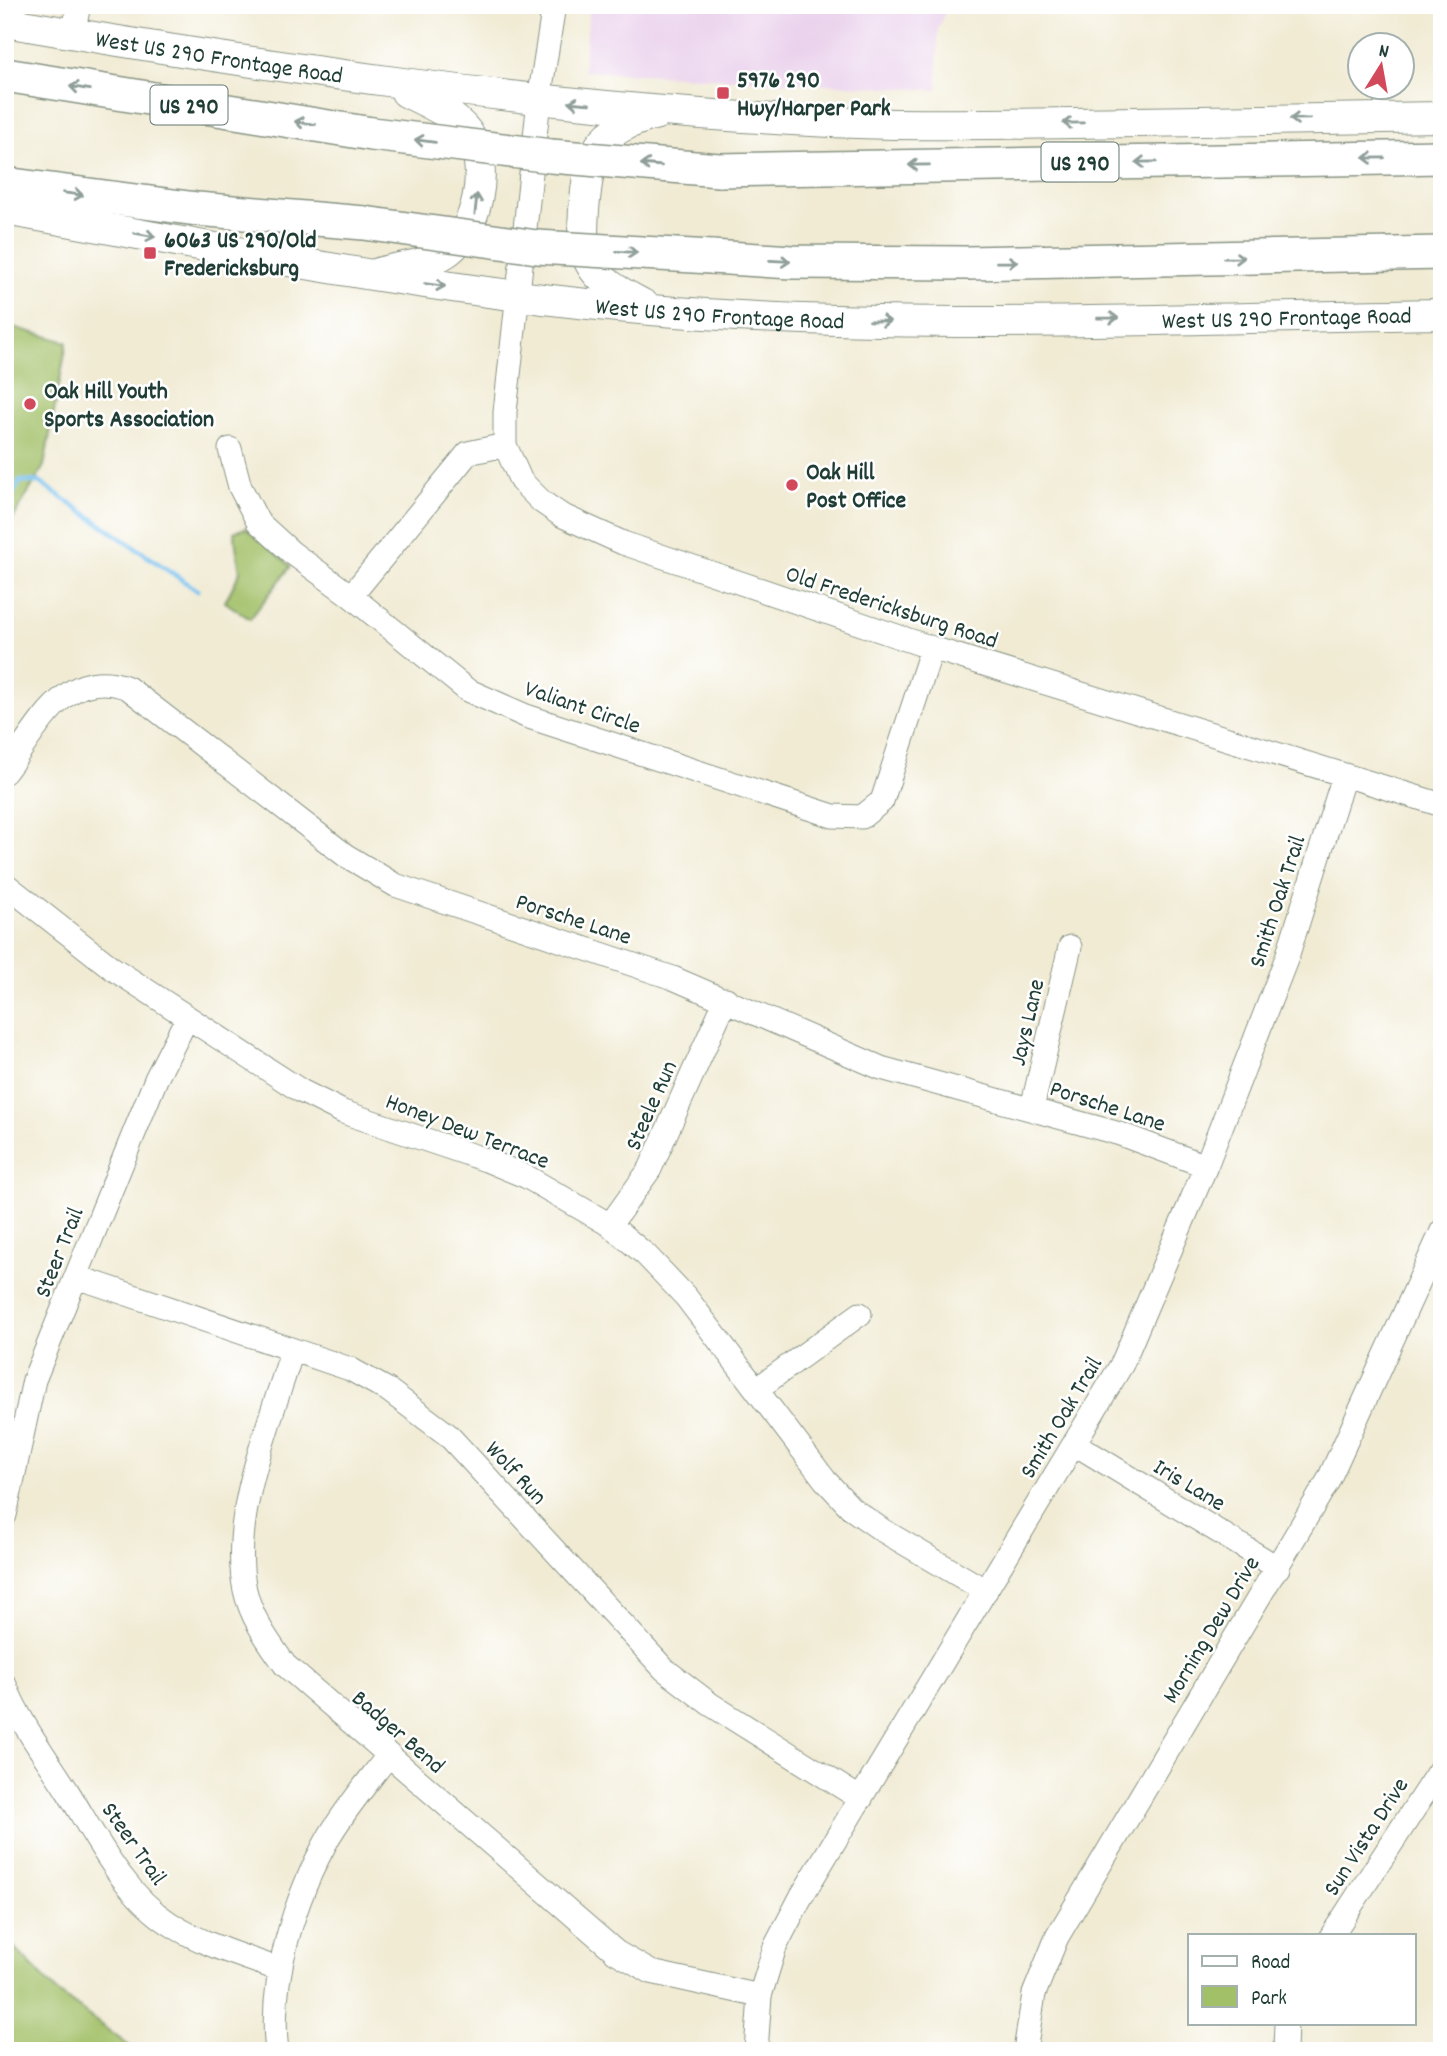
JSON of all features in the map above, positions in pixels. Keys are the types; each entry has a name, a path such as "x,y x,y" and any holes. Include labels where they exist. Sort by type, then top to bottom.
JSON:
{"highway":[{"name":"US 290","path":"5,75 372,134 551,156 719,170 1442,157"},
{"path":"5,184 197,209 364,223 537,247 792,262 967,263 1442,254"}],"main road":[{"name":"West US 290 Frontage Road","path":"5,22 210,58 539,100 667,112 914,124 1442,117"},
{"path":"367,276 442,255 460,241 474,217 480,162 469,134 441,109 382,81"},
{"path":"653,311 609,285 589,262 582,232 588,167 606,137 628,122 667,112"},
{"name":"West US 290 Frontage Road","path":"5,210 367,276 519,298 653,311 920,321 1442,314"}],"street":[{"path":"73,34 79,5"},
{"name":"Old Fredericksburg Road","path":"554,5 539,100 505,412 505,445 521,481 542,502 561,515 657,557 932,648 1442,805"},
{"path":"351,596 468,453 505,445"},
{"name":"Valiant Circle","path":"230,449 240,487 258,522 290,552 351,596 467,690 526,716 833,816 862,817 882,801 932,648"},
{"name":"Porsche Lane","path":"5,772 66,692 94,681 110,681 128,688 370,873 429,897 661,974 726,999 881,1068 1120,1134 1206,1166"},
{"name":"Smith Oak Trail","path":"755,2051 760,1996 775,1947 801,1897 1122,1364 1206,1166 1287,957 1344,776"},
{"name":"Honey Dew Terrace","path":"5,884 112,968 323,1102 496,1164 567,1198 610,1225 646,1255 686,1297 825,1480 852,1509 882,1530 986,1591"},
{"name":"Jays Lane","path":"1032,1108 1070,947"},
{"name":"Steele Run","path":"610,1225 650,1169 726,999"},
{"name":"Steer Trail","path":"5,1516 34,1380 156,1079 187,1018"},
{"name":"Morning Dew Drive","path":"1025,2051 1034,1994 1057,1937 1278,1568 1347,1444 1442,1231"},
{"name":"Wolf Run","path":"77,1277 351,1369 418,1410 448,1435 664,1669 710,1704 861,1799"},
{"path":"757,1389 860,1314"},
{"name":"Badger Bend","path":"292,1351 244,1515 241,1566 246,1593 260,1628 285,1665 387,1757 616,1952 636,1965 668,1976 760,1996"},
{"name":"Iris Lane","path":"1075,1444 1278,1568"},
{"name":"Steer Trail","path":"5,1685 29,1731 89,1825 130,1887 148,1906 169,1923 195,1937 278,1969"},
{"path":"277,2051 274,2004 278,1969 309,1883 330,1836 387,1757"},
{"name":"Sun Vista Drive","path":"1333,1934 1442,1766"},
{"path":"1285,2051 1286,2024"}],"shaded area":[{"path":"590,5 948,5 938,28 937,90 583,71"}],"green space":[{"name":"Oak Hill Youth Sports Association","path":"5,325 67,342 44,466 5,532"},
{"path":"246,528 291,566 250,619 225,602 240,572 234,532"},
{"path":"5,1938 57,1992 136,2051 5,2051"}],"waterway":[{"path":"5,507 20,481 39,482 197,590"}],"place":[{"name":"5976 290 Hwy/Harper Park","path":"723,93"},
{"name":"6063 US 290/Old Fredericksburg","path":"150,253"},
{"name":"Oak Hill Youth Sports Association","path":"30,404"},
{"name":"Oak Hill Post Office","path":"792,485"}]}
